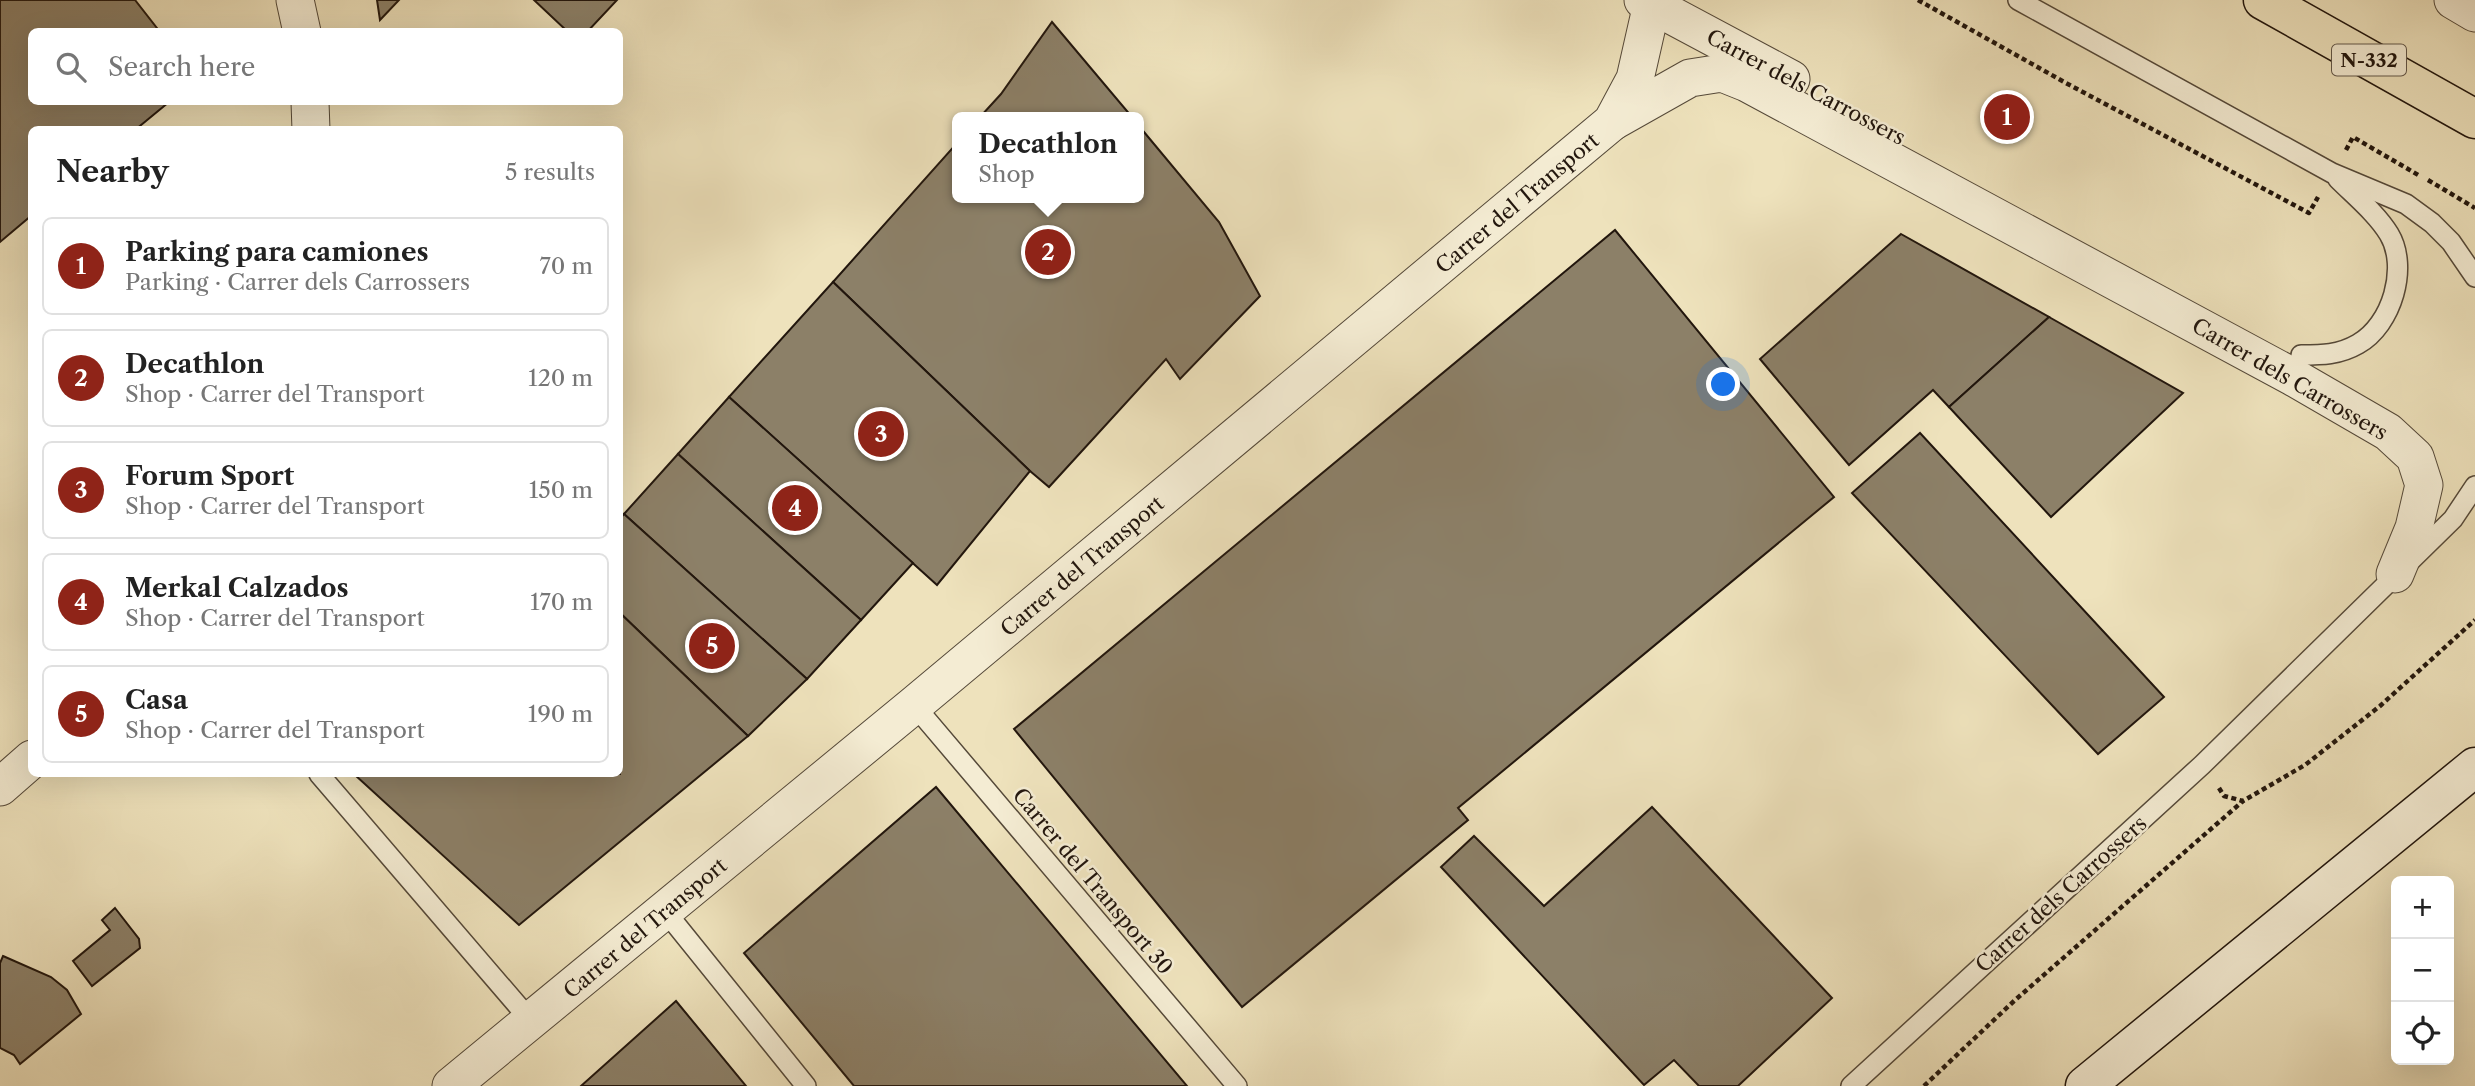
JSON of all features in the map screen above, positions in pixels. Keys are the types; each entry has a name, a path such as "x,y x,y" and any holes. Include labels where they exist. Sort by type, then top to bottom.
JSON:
{"highway":[{"name":"N-332","path":"2263,0 2475,119"}],"main road":[{"path":"2085,1086 2475,767"}],"street":[{"path":"295,0 301,28"},
{"path":"2453,0 2475,13"},
{"name":"Carrer del Transport","path":"451,1086 914,705 1612,122 1635,79 1648,2"},
{"name":"Carrer dels Carrossers","path":"1648,2 2141,268 2275,347 2301,355"},
{"name":"Carrer dels Carrossers","path":"1612,122 1690,78 1722,74 1735,78 2292,377 2388,432 2415,457 2424,485 2414,528 2395,574"},
{"path":"310,105 312,126"},
{"path":"0,787 28,762"}],"lane":[{"path":"2018,0 2332,173 2406,204 2432,223 2451,242 2475,277"},
{"path":"2301,355 2332,355 2360,343 2384,316 2398,273 2398,255 2389,234 2332,173"},
{"path":"2395,574 2453,519 2475,486"},
{"name":"Carrer dels Carrossers","path":"1851,1086 2202,765 2395,574"},
{"name":"Carrer del Transport 30","path":"914,705 1237,1086"},
{"path":"322,777 531,1021"},
{"path":"665,911 806,1086"}],"path":[{"path":"1918,0 2309,213"},
{"path":"2353,136 2475,208"},
{"path":"1924,1086 2014,1001 2243,802 2316,757 2380,706 2475,620"},
{"path":"2202,765 2224,796 2243,802"}],"building":[{"path":"0,0 135,0 157,28 28,28 28,105 165,105 140,126 28,126 28,218 0,242"},
{"path":"377,0 399,0 380,20"},
{"path":"534,0 617,0 591,28 564,28"},
{"path":"1052,22 1128,112 985,112 1001,94"},
{"path":"1144,132 1219,222 1260,296 1180,379 1166,359 1049,487 833,282 952,149 952,203 1144,203"},
{"path":"1615,230 1834,497 1458,808 1468,820 1242,1007 1014,729"},
{"path":"1901,234 2049,317 1949,407 1933,390 1849,465 1760,359"},
{"path":"833,282 1030,471 937,585 729,397"},
{"path":"2049,317 2183,393 2051,517 1949,407"},
{"path":"729,397 913,563 861,620 678,454"},
{"path":"1920,433 2164,697 2098,754 1852,493"},
{"path":"678,454 861,620 807,679 624,514"},
{"path":"623,515 807,679 748,736 623,616"},
{"path":"623,616 748,736 519,925 357,777 623,777"},
{"path":"936,787 1187,1086 854,1086 744,953"},
{"path":"1652,807 1832,998 1738,1086 1699,1086 1674,1060 1644,1085 1441,867 1474,836 1544,906"},
{"path":"115,908 139,939 140,948 92,986 73,961 110,930 102,920"},
{"path":"3,956 51,977 67,990 81,1014 20,1064 14,1055 0,1048 0,963"},
{"path":"676,1001 746,1086 581,1086"}],"place":[{"name":"Parking para camiones","path":"2007,117"},
{"name":"Decathlon","path":"1048,252"},
{"name":"Forum Sport","path":"881,434"},
{"name":"Merkal Calzados","path":"795,508"},
{"name":"Casa","path":"712,646"}]}
